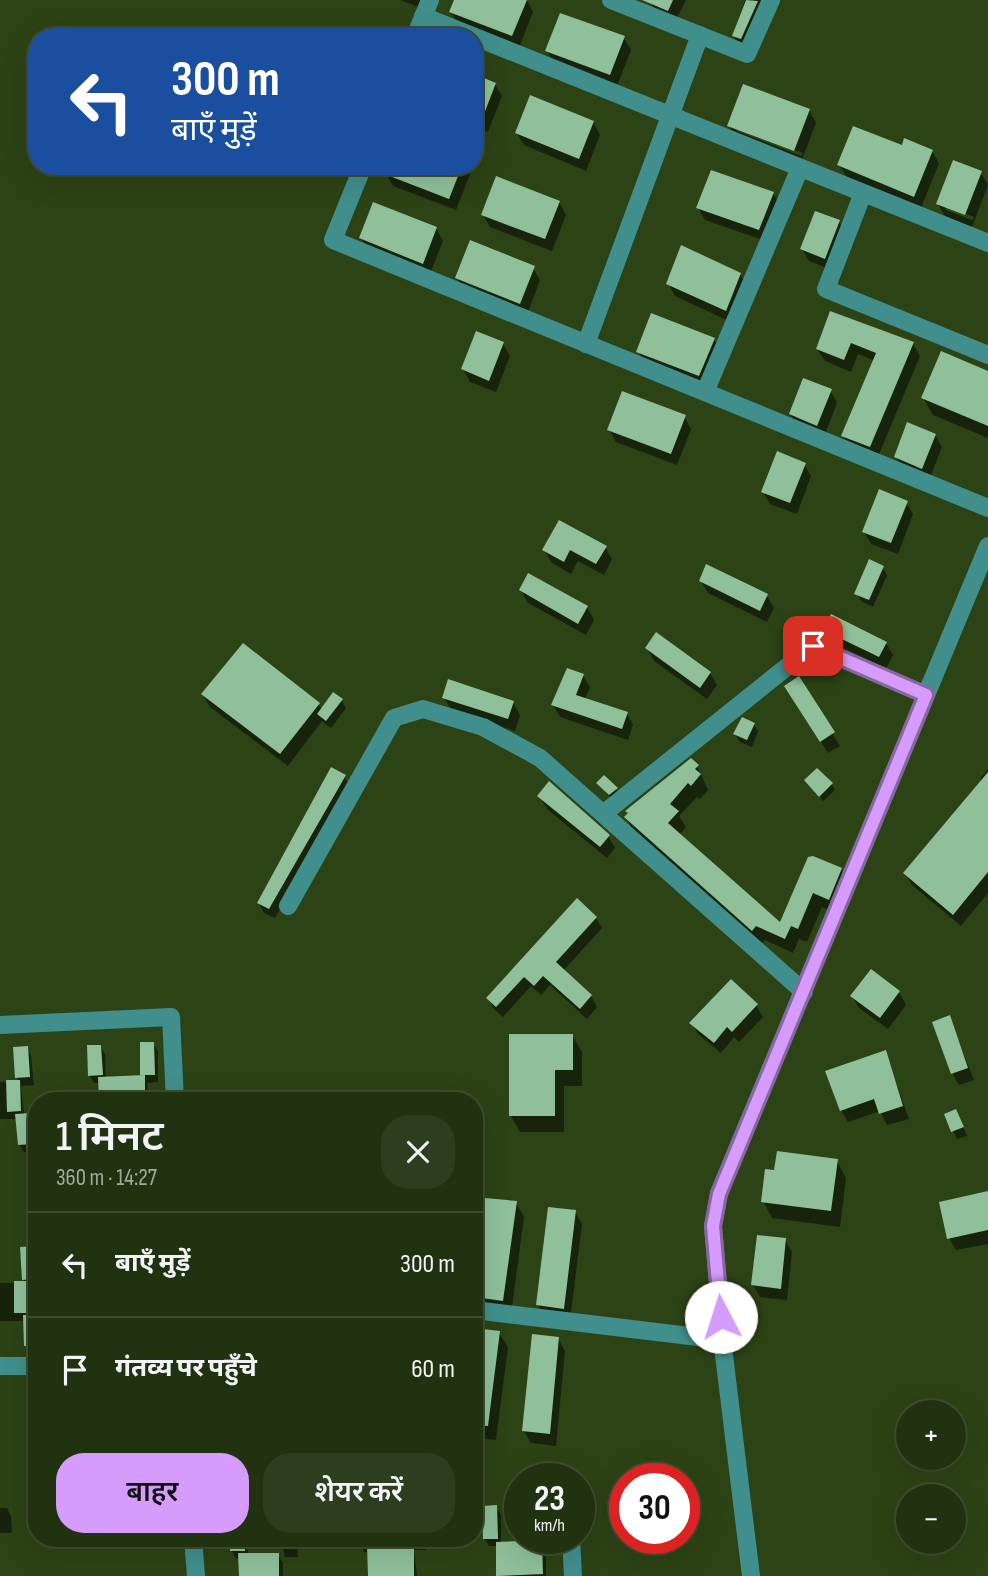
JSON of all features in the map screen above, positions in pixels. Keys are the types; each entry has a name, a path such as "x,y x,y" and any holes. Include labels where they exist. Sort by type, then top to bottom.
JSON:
{"street":[{"path":"611,0 747,54 771,0"},
{"path":"418,28 426,8 472,28"},
{"path":"483,33 670,115 988,243"},
{"path":"586,344 700,35"},
{"path":"705,393 800,167"},
{"path":"359,175 333,240 988,508"},
{"path":"863,193 826,289 988,355"},
{"path":"751,1576 723,1340 713,1226 719,1194 988,546"},
{"path":"603,814 813,646 926,695"},
{"path":"288,906 394,718 423,709 483,727 540,758 804,992"},
{"path":"0,1025 171,1017 175,1092"},
{"path":"483,1311 723,1340"},
{"path":"0,1366 28,1366"},
{"path":"194,1547 196,1576"},
{"path":"572,1554 573,1576"}],"building":[{"path":"454,0 527,0 512,36 449,12"},
{"path":"642,0 673,0 668,11"},
{"path":"746,0 758,1 741,39 732,36"},
{"path":"560,13 625,36 610,75 545,51"},
{"path":"483,78 496,83 483,116"},
{"path":"743,84 810,109 794,151 727,126"},
{"path":"530,95 594,121 579,159 515,133"},
{"path":"853,126 902,145 904,138 933,150 914,197 837,165"},
{"path":"953,160 982,171 965,215 936,204"},
{"path":"711,170 774,192 759,230 696,208"},
{"path":"387,175 458,175 449,199"},
{"path":"496,176 560,201 545,239 481,215"},
{"path":"373,202 437,227 423,264 359,238"},
{"path":"815,211 840,220 825,259 800,249"},
{"path":"470,240 535,266 520,304 455,278"},
{"path":"681,245 741,273 726,311 666,284"},
{"path":"830,311 914,342 870,447 841,436 876,353 851,343 844,360 816,349"},
{"path":"651,313 715,338 699,376 636,352"},
{"path":"476,331 504,342 489,381 461,369"},
{"path":"941,351 988,371 988,426 921,398"},
{"path":"803,378 832,389 817,426 789,414"},
{"path":"622,391 686,415 671,454 607,430"},
{"path":"907,422 936,434 922,469 894,457"},
{"path":"777,451 806,463 790,503 761,492"},
{"path":"879,489 908,501 891,543 862,532"},
{"path":"559,520 607,546 596,564 570,550 564,562 542,550"},
{"path":"869,559 884,566 869,600 854,594"},
{"path":"706,564 768,594 760,611 699,581"},
{"path":"528,573 588,606 578,624 519,590"},
{"path":"831,614 887,642 879,657 823,630"},
{"path":"656,632 711,672 700,688 645,648"},
{"path":"243,643 320,703 280,754 201,694"},
{"path":"567,668 584,674 576,695 628,712 622,729 551,705"},
{"path":"799,676 835,732 820,742 784,686"},
{"path":"448,679 514,701 508,719 442,698"},
{"path":"333,692 343,699 326,721 317,714"},
{"path":"742,717 755,723 747,740 733,734"},
{"path":"691,758 699,765 695,769 701,774 691,786 688,783 670,804 679,811 668,823 780,922 808,857 813,856 842,868 829,900 813,893 798,929 791,926 785,939 756,926 752,931 624,817 628,813 625,811"},
{"path":"331,767 346,775 269,909 257,903"},
{"path":"817,768 833,783 819,797 804,780"},
{"path":"988,772 988,872 953,915 903,873"},
{"path":"604,775 618,788 609,795 596,783"},
{"path":"549,781 610,835 600,847 537,796"},
{"path":"577,898 597,917 556,962 592,995 580,1009 543,976 534,986 524,977 496,1007 486,998"},
{"path":"871,969 900,991 880,1018 850,996"},
{"path":"731,979 758,1004 732,1032 727,1027 714,1043 689,1023"},
{"path":"950,1015 968,1068 951,1074 932,1022"},
{"path":"509,1034 573,1034 573,1070 555,1070 555,1116 509,1116"},
{"path":"140,1042 154,1042 155,1075 140,1075"},
{"path":"87,1045 101,1045 103,1075 88,1076"},
{"path":"28,1046 30,1077 15,1078 13,1047"},
{"path":"886,1050 903,1106 879,1114 874,1099 840,1111 825,1071"},
{"path":"145,1075 145,1092 99,1092 98,1077"},
{"path":"6,1080 20,1080 21,1111 7,1112"},
{"path":"956,1109 964,1127 951,1132 944,1114"},
{"path":"28,1113 28,1144 18,1145 15,1114"},
{"path":"777,1151 838,1159 831,1211 761,1202 765,1169 774,1170"},
{"path":"988,1191 988,1230 947,1239 939,1202"},
{"path":"483,1198 517,1201 503,1301 483,1298"},
{"path":"548,1207 576,1210 564,1309 536,1305"},
{"path":"757,1235 786,1238 781,1289 751,1285"},
{"path":"28,1246 28,1280 22,1280 20,1247"},
{"path":"14,1281 28,1281 27,1313 14,1313"},
{"path":"23,1315 28,1315 28,1346 24,1346"},
{"path":"483,1329 500,1331 488,1426 483,1426"},
{"path":"532,1334 559,1337 550,1434 522,1431"},
{"path":"497,1505 498,1539 483,1539 483,1506"},
{"path":"496,1542 504,1542 504,1554 542,1554 543,1574 496,1576"},
{"path":"230,1547 245,1547 245,1551 230,1551"},
{"path":"367,1547 414,1547 414,1576 368,1576"},
{"path":"238,1553 279,1553 279,1576 239,1576"}],"route":[{"path":"721,1317 713,1226 719,1194 926,695 813,646"}]}
